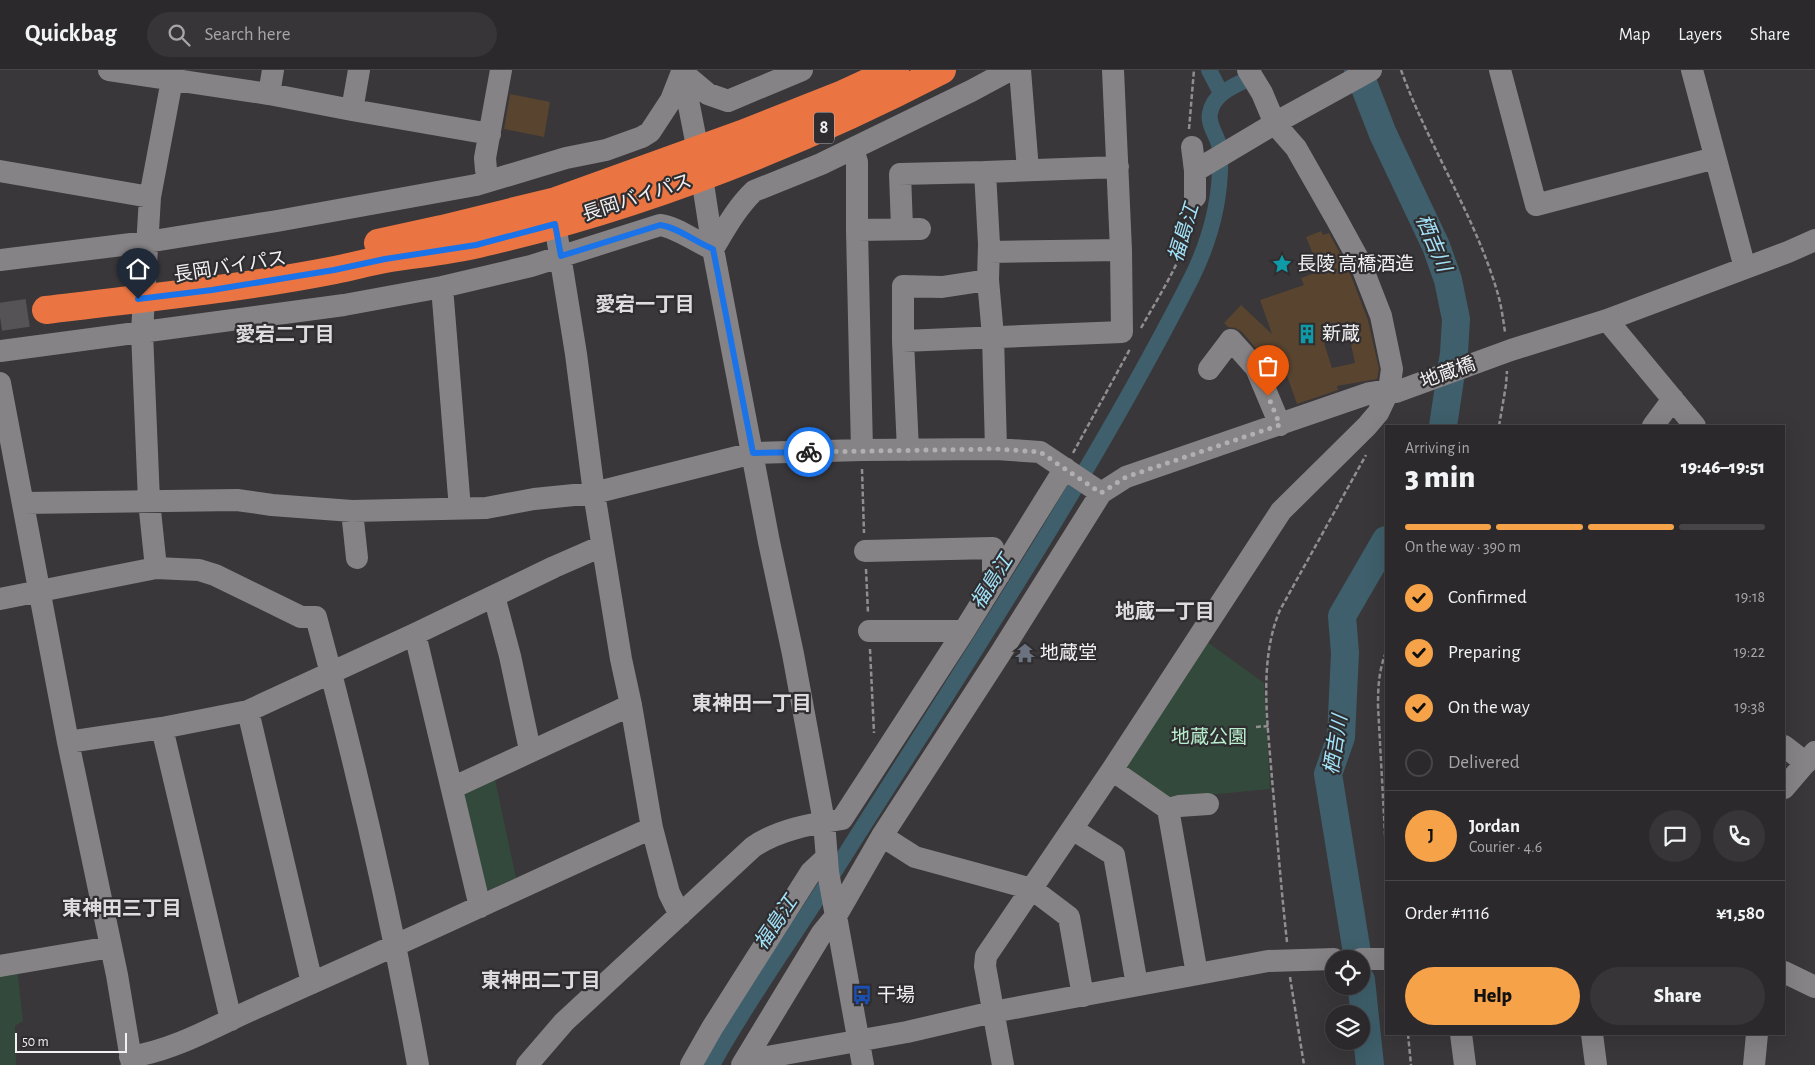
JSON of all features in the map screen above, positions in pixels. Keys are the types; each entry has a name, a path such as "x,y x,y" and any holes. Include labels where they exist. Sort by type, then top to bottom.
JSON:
{"highway":[{"name":"長岡バイパス","path":"894,70 793,114 698,151 556,201 484,219 336,251 46,302 212,290 476,245 635,200 701,177 808,135 879,103 942,70"}],"street":[{"path":"109,70 181,77 490,134"},
{"path":"270,94 273,70"},
{"path":"352,110 359,70"},
{"path":"484,219 483,183 486,170 485,158 501,70"},
{"path":"682,71 708,94 728,101 802,70"},
{"path":"713,249 747,197 754,191 822,164 1010,70"},
{"path":"1020,70 1028,170"},
{"path":"903,341 1122,332 1121,250 1114,70"},
{"path":"1003,1065 985,966 986,956 1112,770 1281,512 1367,426 1393,391 1392,369 1381,316 1360,262 1296,148 1248,70"},
{"path":"1198,170 1371,70"},
{"path":"1500,70 1536,205 1715,158"},
{"path":"1692,70 1745,268"},
{"path":"682,71 698,151 713,249 769,542 793,654 824,822 827,865 862,1065"},
{"path":"0,260 146,249 277,221 483,183 566,158 606,150 642,137 650,132 677,88 682,71"},
{"path":"156,568 149,501 143,324 146,249 150,197 181,77"},
{"path":"1192,147 1198,170 1195,197"},
{"path":"853,149 857,162 862,450"},
{"path":"857,230 911,229 900,174 1118,167"},
{"path":"0,171 150,197"},
{"path":"984,172 990,252 988,280 993,336 996,449"},
{"path":"555,224 576,354 602,546 621,659 631,705 652,828 669,893 680,916"},
{"path":"0,351 143,324 344,304 442,287 531,266 660,225 676,230 699,244 713,249"},
{"name":"地蔵橋","path":"1096,489 1370,393 1393,391 1607,320 1815,240"},
{"path":"990,252 1121,250"},
{"path":"908,450 903,341 903,286 942,288 988,280"},
{"path":"442,287 460,509"},
{"path":"1607,320 1694,425"},
{"path":"1209,369 1231,340 1256,368 1280,425"},
{"path":"0,383 68,742 117,975 131,1061 176,1045 652,828"},
{"path":"1654,425 1673,399"},
{"path":"23,503 237,500 272,505 352,511 486,508 534,499 594,493 753,453 862,450 996,449 1040,452 1096,489 1000,654 882,836 743,1063"},
{"path":"528,1065 564,1022 753,847 762,840 785,832 842,819 1068,470"},
{"path":"352,511 357,558"},
{"path":"68,742 162,728 248,711 415,634 554,566 602,546"},
{"path":"865,552 993,548 993,569 999,575"},
{"path":"0,599 156,568 198,570 216,575 301,617 316,617 386,903 418,1065"},
{"path":"494,596 510,656 530,750"},
{"path":"869,631 964,631"},
{"path":"415,634 480,907"},
{"path":"452,788 530,750 631,705"},
{"path":"248,711 312,983"},
{"path":"162,728 231,1020"},
{"path":"1785,746 1811,757 1785,787"},
{"path":"1112,770 1168,809 1197,974"},
{"path":"1168,809 1208,804"},
{"path":"1072,829 1114,855 1137,986"},
{"path":"882,836 915,857 1032,889 1069,917 1083,996"},
{"path":"691,1065 712,1028 811,872 827,865"},
{"path":"0,966 111,947"},
{"path":"743,1063 858,1039 907,1032 993,1012 1268,961 1325,959"},
{"path":"1370,959 1385,959"},
{"path":"1785,972 1815,987"},
{"path":"1461,1035 1465,1065"},
{"path":"1592,1035 1596,1065"},
{"path":"1754,1065 1757,1035"}],"path":[{"path":"1192,147 1189,129 1194,70"},
{"path":"1401,70 1441,163 1482,248 1497,291 1506,352 1499,425"},
{"path":"862,450 876,768"},
{"path":"1304,1065 1289,959 1278,858 1267,684 1272,627 1366,454"},
{"path":"1385,655 1378,682 1378,706 1385,834"},
{"path":"1256,727 1269,726"},
{"path":"1408,1035 1411,1065"}],"green space":[{"name":"地蔵公園","path":"1206,641 1264,683 1270,789 1166,799 1125,773 1124,763"},
{"path":"495,779 516,878 486,891 462,794"},
{"path":"17,967 23,1021 15,1026 16,1065 0,1065 0,970"}],"building":[{"path":"510,94 550,102 544,137 504,129"},
{"path":"1321,231 1323,235 1329,233 1348,268 1368,320 1379,369 1377,379 1337,386 1338,390 1297,404 1276,345 1263,356 1241,331 1228,327 1224,323 1241,305 1272,334 1260,300 1304,285 1301,278 1320,271 1306,237","holes":["1349,335 1355,363 1332,368 1324,343"]},
{"name":"地蔵堂","path":"1024,644 1034,651 1027,661 1017,654"}],"waterway":[{"name":"福島江","path":"1209,70 1221,93"},
{"name":"栖吉川","path":"1358,70 1383,134 1436,246 1448,280 1456,319 1454,353 1443,425"},
{"name":"福島江","path":"712,1065 753,997 1015,586 1061,511 1150,357 1198,264 1214,217 1219,184 1220,151 1210,123 1212,107 1224,92 1246,80"},
{"name":"栖吉川","path":"1357,950 1328,774 1341,737 1345,653 1342,616 1385,542"},
{"name":"栖吉川","path":"1363,995 1370,1065"}],"tunnel":[{"path":"0,317 46,310"}],"way so far":[{"path":"809,452 996,449 1040,452 1101,493 1126,477 1280,425 1268,396"}],"place":[{"name":"長陵 高橋酒造","path":"1282,264"},
{"name":"新蔵","path":"1307,334"},
{"name":"地蔵堂","path":"1025,653"},
{"name":"干場","path":"862,995"}],"district":[{"name":"愛宕一丁目","path":"645,305"},
{"name":"愛宕二丁目","path":"285,335"},
{"name":"地蔵一丁目","path":"1165,612"},
{"name":"東神田一丁目","path":"752,704"},
{"name":"東神田三丁目","path":"122,909"},
{"name":"東神田二丁目","path":"541,981"}],"route":[{"path":"138,299 212,290 476,245 555,224 561,256 660,225 668,226 699,244 713,249 753,453 809,452"}]}
